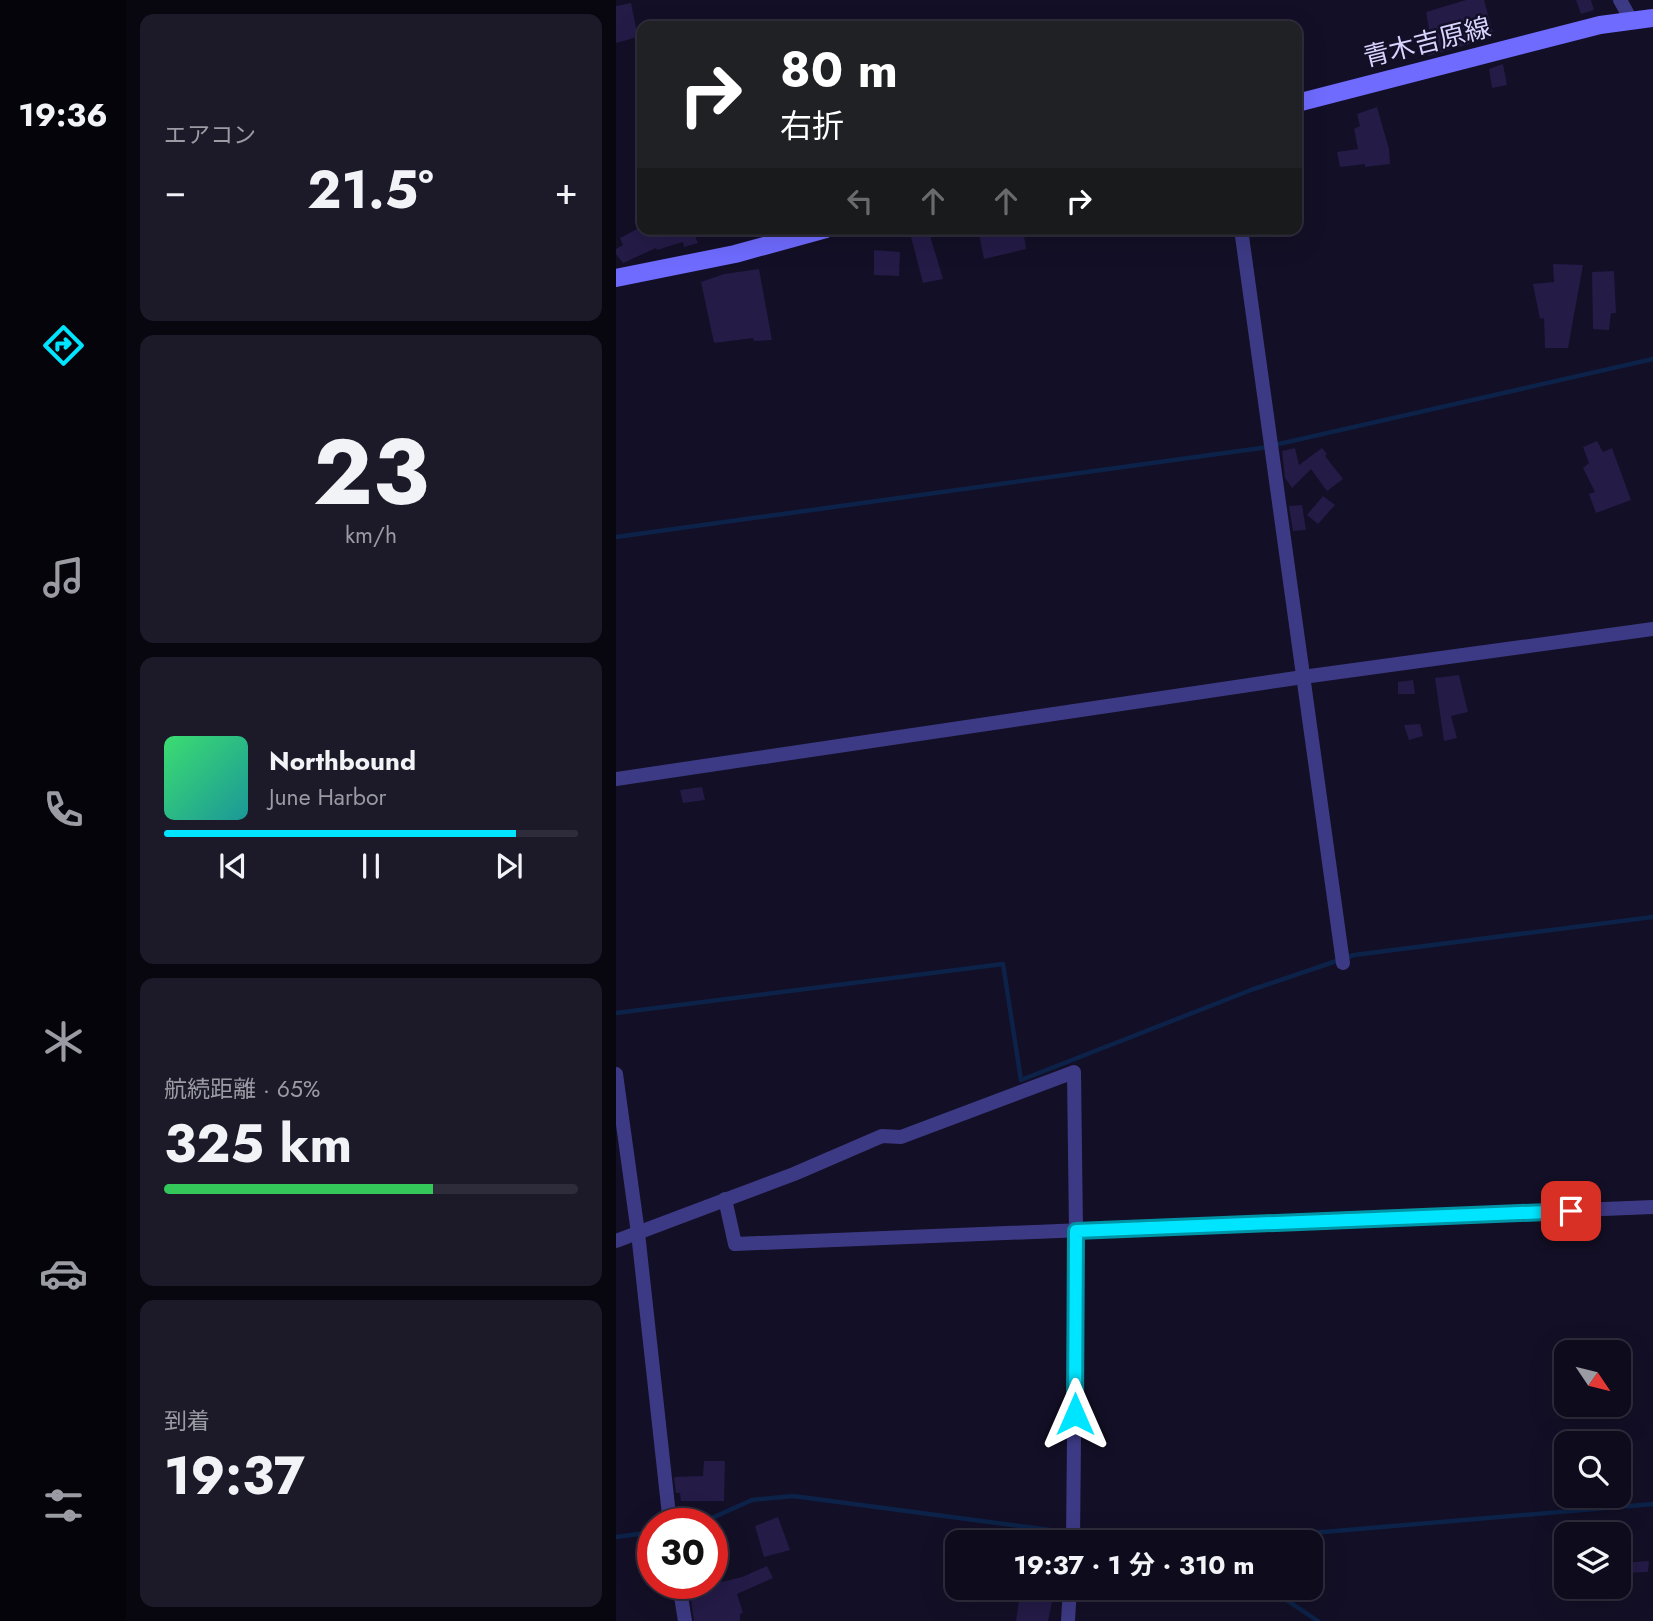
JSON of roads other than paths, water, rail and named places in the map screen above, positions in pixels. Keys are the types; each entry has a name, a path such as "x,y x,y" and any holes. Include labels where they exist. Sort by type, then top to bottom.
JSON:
{"main road":[{"name":"青木吉原線","path":"1302,102 1600,25 1653,18"},
{"path":"616,278 735,254 803,235"}],"street":[{"path":"1620,0 1631,20"},
{"path":"1242,235 1343,963"},
{"path":"616,779 1303,677 1653,629"},
{"path":"616,1241 794,1174 882,1136 901,1137 1074,1072 1076,1231 1073,1530"},
{"path":"616,1074 638,1233 668,1508"},
{"path":"725,1199 735,1244 1653,1207"},
{"path":"681,1599 685,1621"},
{"path":"1068,1621 1069,1600"}],"waterway":[{"path":"616,537 1261,448 1653,359"},
{"path":"616,1013 1003,964 1021,1080 1251,990 1354,955 1653,917"},
{"path":"728,1511 752,1500 793,1496 1050,1530"},
{"path":"1323,1532 1653,1504"},
{"path":"616,1537 637,1534"},
{"path":"1286,1600 1318,1621"}]}
